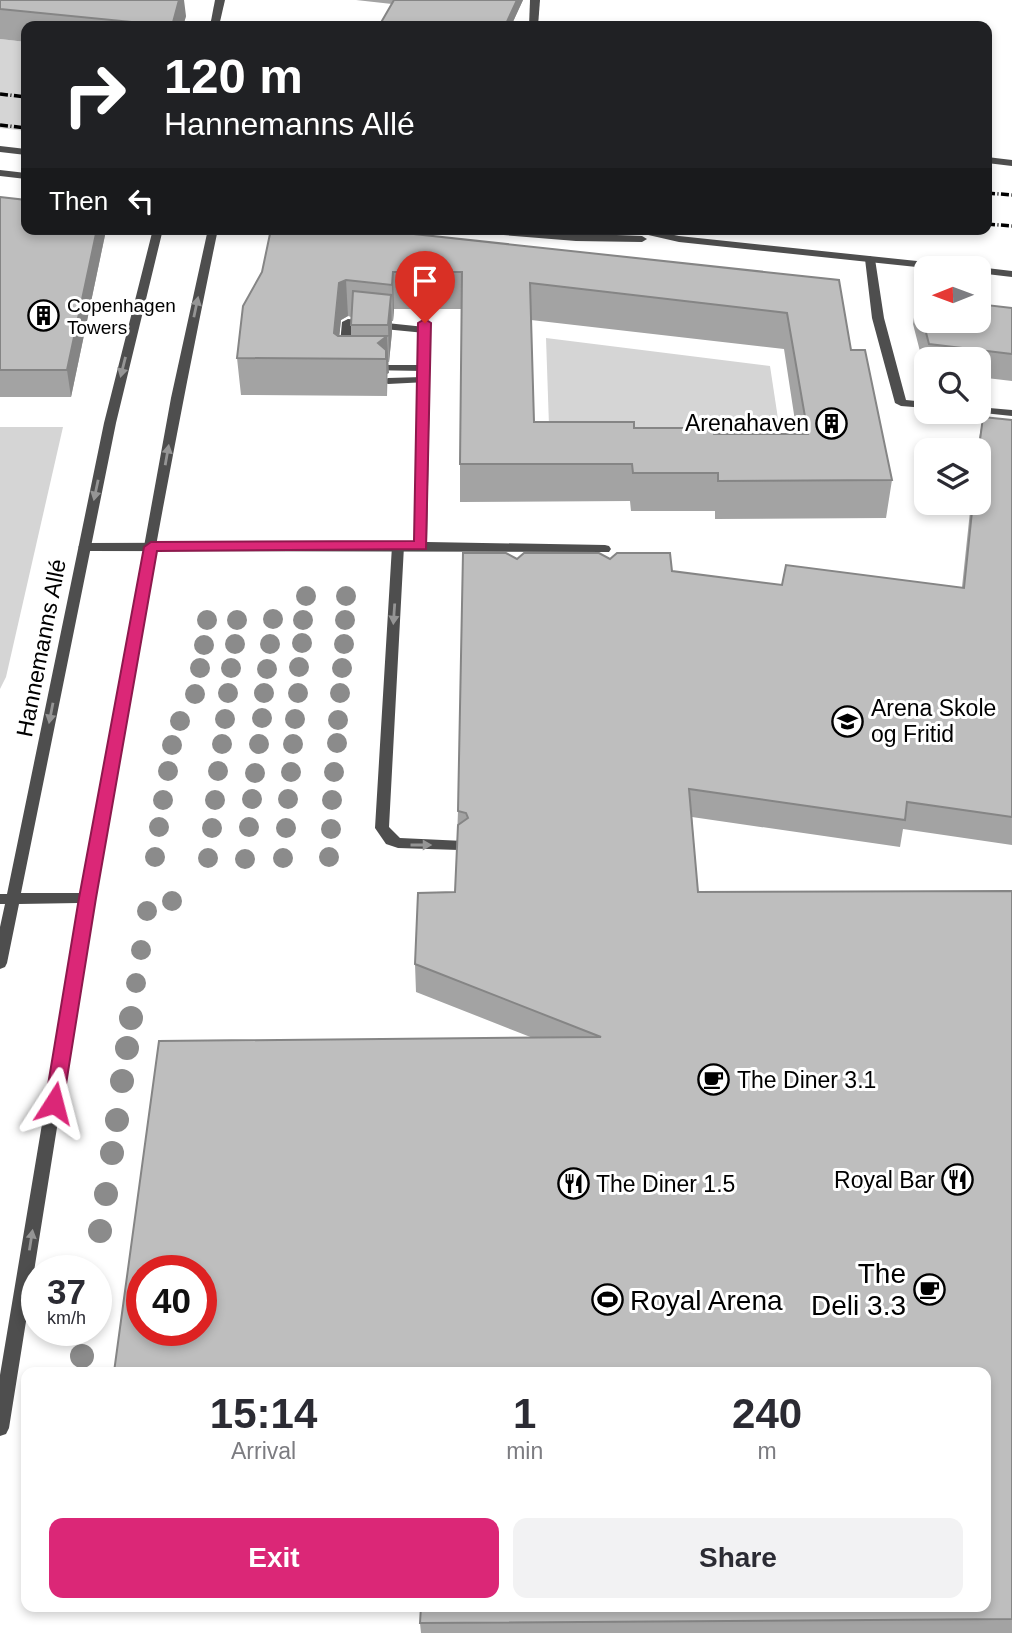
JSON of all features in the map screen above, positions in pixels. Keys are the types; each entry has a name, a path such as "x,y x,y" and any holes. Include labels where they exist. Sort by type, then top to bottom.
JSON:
{"street":[{"path":"215,21 220,0"},
{"path":"534,21 535,0"},
{"path":"0,149 21,151"},
{"path":"992,161 1012,163"},
{"path":"0,173 21,175"},
{"name":"Hannemanns Allé","path":"0,962 6,899 110,423 157,235"},
{"path":"0,1429 88,898 177,398 212,235"},
{"path":"539,235 678,239"},
{"path":"658,235 914,264"},
{"path":"870,259 878,318 901,403 914,404"},
{"path":"991,272 1012,274"},
{"path":"344,368 348,322 425,326 421,546"},
{"path":"357,368 423,374"},
{"path":"388,381 423,374"},
{"path":"991,411 1012,413"},
{"path":"398,546 381,813 386,835 398,844 459,845"},
{"name":"Hannemanns Allé","path":"84,547 421,546 605,554"},
{"path":"6,899 88,898"}],"shaded area":[{"path":"0,39 21,41 21,130 0,128"},
{"path":"546,338 770,366 785,465 550,455"},
{"path":"0,427 63,427 6,677 0,689"}],"building":[{"path":"0,0 179,0 173,21 121,21 0,9"},
{"path":"394,0 517,0 507,21 382,21"},
{"name":"Copenhagen Towers","path":"0,197 21,199 21,235 96,235 67,370 0,370"},
{"path":"270,235 423,235 839,280 851,350 865,350 892,480 718,481 718,473 633,473 632,464 460,464 462,272 393,272 392,285 346,280 339,283 334,333 338,336 387,336 378,343 386,350 386,359 237,358 243,306 262,272","holes":["530,283 787,313 808,434 714,434 713,428 634,428 634,422 534,422"]},
{"path":"353,291 391,295 388,325 351,325"},
{"path":"991,306 1012,308 1012,354 991,351 991,347 929,344 926,333 991,333"},
{"name":"Royal Arena","path":"991,418 1012,420 1012,817 907,802 905,820 689,789 698,892 1012,891 1012,1619 420,1623 421,1612 991,1612 991,1367 115,1367 126,1284 126,1346 217,1346 217,1255 130,1255 159,1041 601,1037 415,964 418,893 455,892 458,825 468,818 466,813 458,811 463,553 506,553 517,559 524,553 599,553 610,559 617,553 670,553 672,571 782,585 786,565 964,588 972,515 991,515 991,438 980,438 982,424 991,424"}],"railway":[{"path":"0,94 21,96"},
{"path":"0,125 21,127"},
{"path":"992,193 1012,195"},
{"path":"992,224 1012,226"}],"place":[{"name":"Copenhagen Towers","path":"44,316"},
{"name":"Arenahaven","path":"832,423"},
{"name":"Arena Skole og Fritid","path":"848,721"},
{"name":"The Diner 3.1","path":"714,1080"},
{"name":"Royal Bar","path":"958,1180"},
{"name":"The Diner 1.5","path":"573,1184"},
{"name":"The Deli 3.3","path":"929,1289"},
{"name":"Royal Arena","path":"607,1300"}],"route":[{"path":"54,1103 151,547 421,546 425,323"}]}
